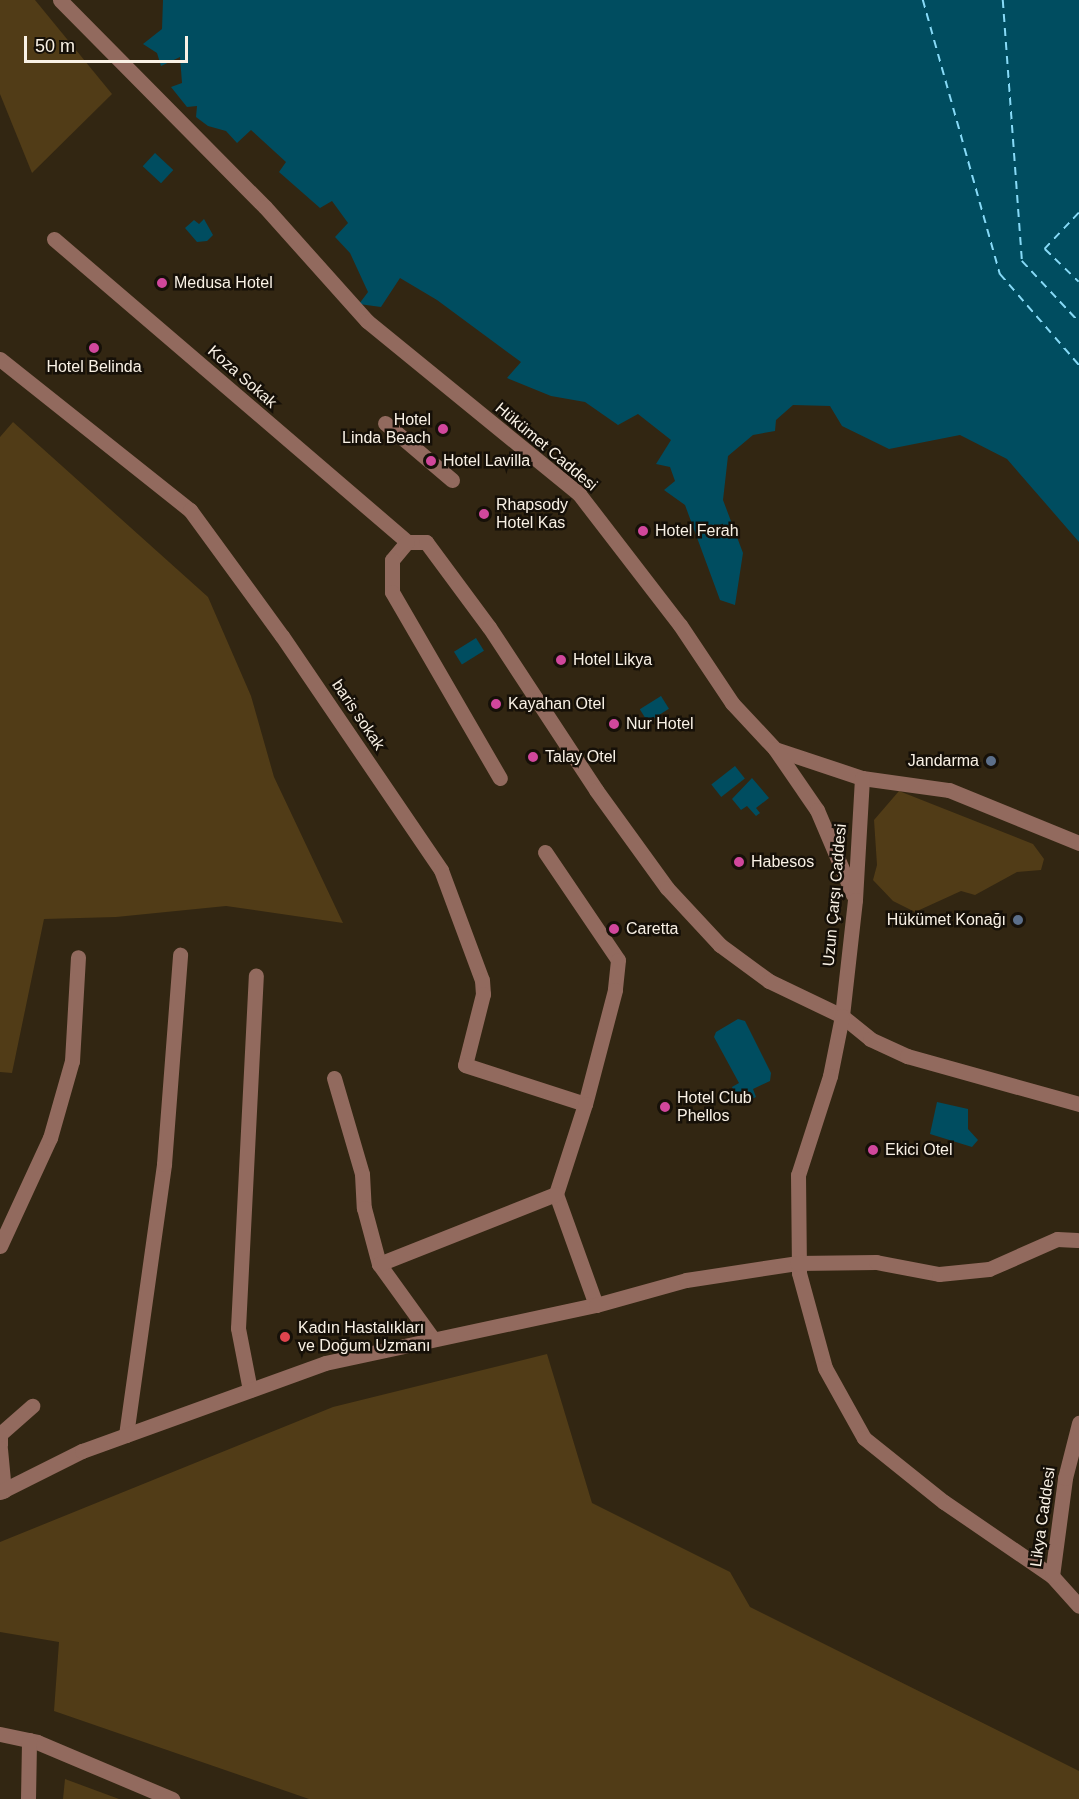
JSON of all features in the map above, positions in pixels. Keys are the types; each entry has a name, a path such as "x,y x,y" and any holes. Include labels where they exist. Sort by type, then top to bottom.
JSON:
{"street":[{"name":"Hükümet Caddesi","path":"60,0 265,207 367,321 579,494 680,625 732,703 775,749 862,777 949,790 1079,843"},
{"name":"Koza Sokak","path":"54,239 407,542"},
{"name":"baris sokak","path":"0,359 190,510 282,636 441,870 482,980 483,994 465,1065 585,1104"},
{"path":"385,423 452,480"},
{"path":"500,778 392,592 392,560 407,542 426,542 489,627 596,790 667,888 720,945 760,975 842,1016 870,1039 907,1056 1079,1104"},
{"path":"775,749 818,810 855,900"},
{"name":"Uzun Çarşı Caddesi","path":"862,777 855,900 842,1016 830,1076 798,1175 797,1263 825,1368 864,1438 944,1502 1052,1576"},
{"path":"545,852 618,960 615,990 585,1104 556,1194 596,1305"},
{"path":"126,1435 164,1164 180,955"},
{"path":"0,1246 50,1138 72,1060 78,957"},
{"path":"250,1390 238,1328 256,975"},
{"path":"334,1078 362,1174 364,1208 379,1264 433,1339"},
{"path":"379,1264 556,1194"},
{"path":"0,1428 2,1492 82,1451 325,1363 596,1305 686,1280 797,1263 876,1262 939,1274 989,1269 1057,1239 1078,1238"},
{"path":"0,1434 32,1406"},
{"name":"Likya Caddesi","path":"1079,1423 1065,1478 1052,1576 1079,1606"},
{"path":"0,1734 29,1740 172,1799"},
{"path":"28,1799 29,1740"}],"shaded area":[{"path":"0,0 35,0 112,94 32,173 0,94"},
{"path":"13,422 208,597 251,696 274,777 343,923 226,906 116,917 44,919 12,1073 0,1072 0,437"},
{"path":"899,791 1033,844 1044,859 1041,870 1017,872 975,895 961,891 915,912 893,901 873,880 877,865 874,820"},
{"path":"547,1354 592,1503 730,1572 750,1607 1079,1771 1079,1799 309,1799 54,1711 59,1642 0,1632 0,1542 333,1407"},
{"path":"65,1779 119,1799 63,1799"}],"water":[{"path":"163,0 1079,0 1079,542 1007,459 960,435 889,449 842,426 830,406 793,405 776,420 775,431 753,435 728,456 723,500 743,553 735,605 720,600 685,505 664,490 675,481 670,467 656,464 671,440 638,414 618,425 585,402 551,396 507,378 521,362 437,300 400,278 381,307 359,304 368,292 350,253 335,237 348,223 332,201 320,208 279,172 286,162 251,130 237,143 226,131 208,126 196,117 197,106 187,107 171,87 182,83 180,57 161,66 157,53 143,44 162,29"},
{"path":"155,153 173,170 161,183 143,166"},
{"path":"204,219 213,235 207,241 197,242 185,228 194,220 199,224"},
{"path":"476,638 484,651 462,664 454,652"},
{"path":"661,696 669,709 648,722 640,709"},
{"path":"735,766 745,779 721,797 711,784"},
{"path":"752,778 769,798 756,808 760,813 756,816 747,806 741,810 732,799"},
{"path":"738,1019 745,1021 771,1073 770,1081 753,1089 756,1097 740,1105 732,1087 739,1083 714,1037 716,1032"},
{"path":"937,1102 968,1109 968,1129 978,1140 972,1147 930,1134"}],"ferry route":[{"path":"923,0 1000,274 1079,365"},
{"path":"1003,0 1022,261 1079,322"},
{"path":"1079,213 1045,249 1079,282"}],"place":[{"name":"Medusa Hotel","path":"162,283"},
{"name":"Hotel Belinda","path":"94,348"},
{"name":"Hotel Linda Beach","path":"443,429"},
{"name":"Hotel Lavilla","path":"431,461"},
{"name":"Rhapsody Hotel Kas","path":"484,514"},
{"name":"Hotel Ferah","path":"643,531"},
{"name":"Hotel Likya","path":"561,660"},
{"name":"Kayahan Otel","path":"496,704"},
{"name":"Nur Hotel","path":"614,724"},
{"name":"Talay Otel","path":"533,757"},
{"name":"Jandarma","path":"991,761"},
{"name":"Habesos","path":"739,862"},
{"name":"Hükümet Konağı","path":"1018,920"},
{"name":"Caretta","path":"614,929"},
{"name":"Hotel Club Phellos","path":"665,1107"},
{"name":"Ekici Otel","path":"873,1150"},
{"name":"Kadın Hastalıkları ve Doğum Uzmanı","path":"285,1337"}]}
